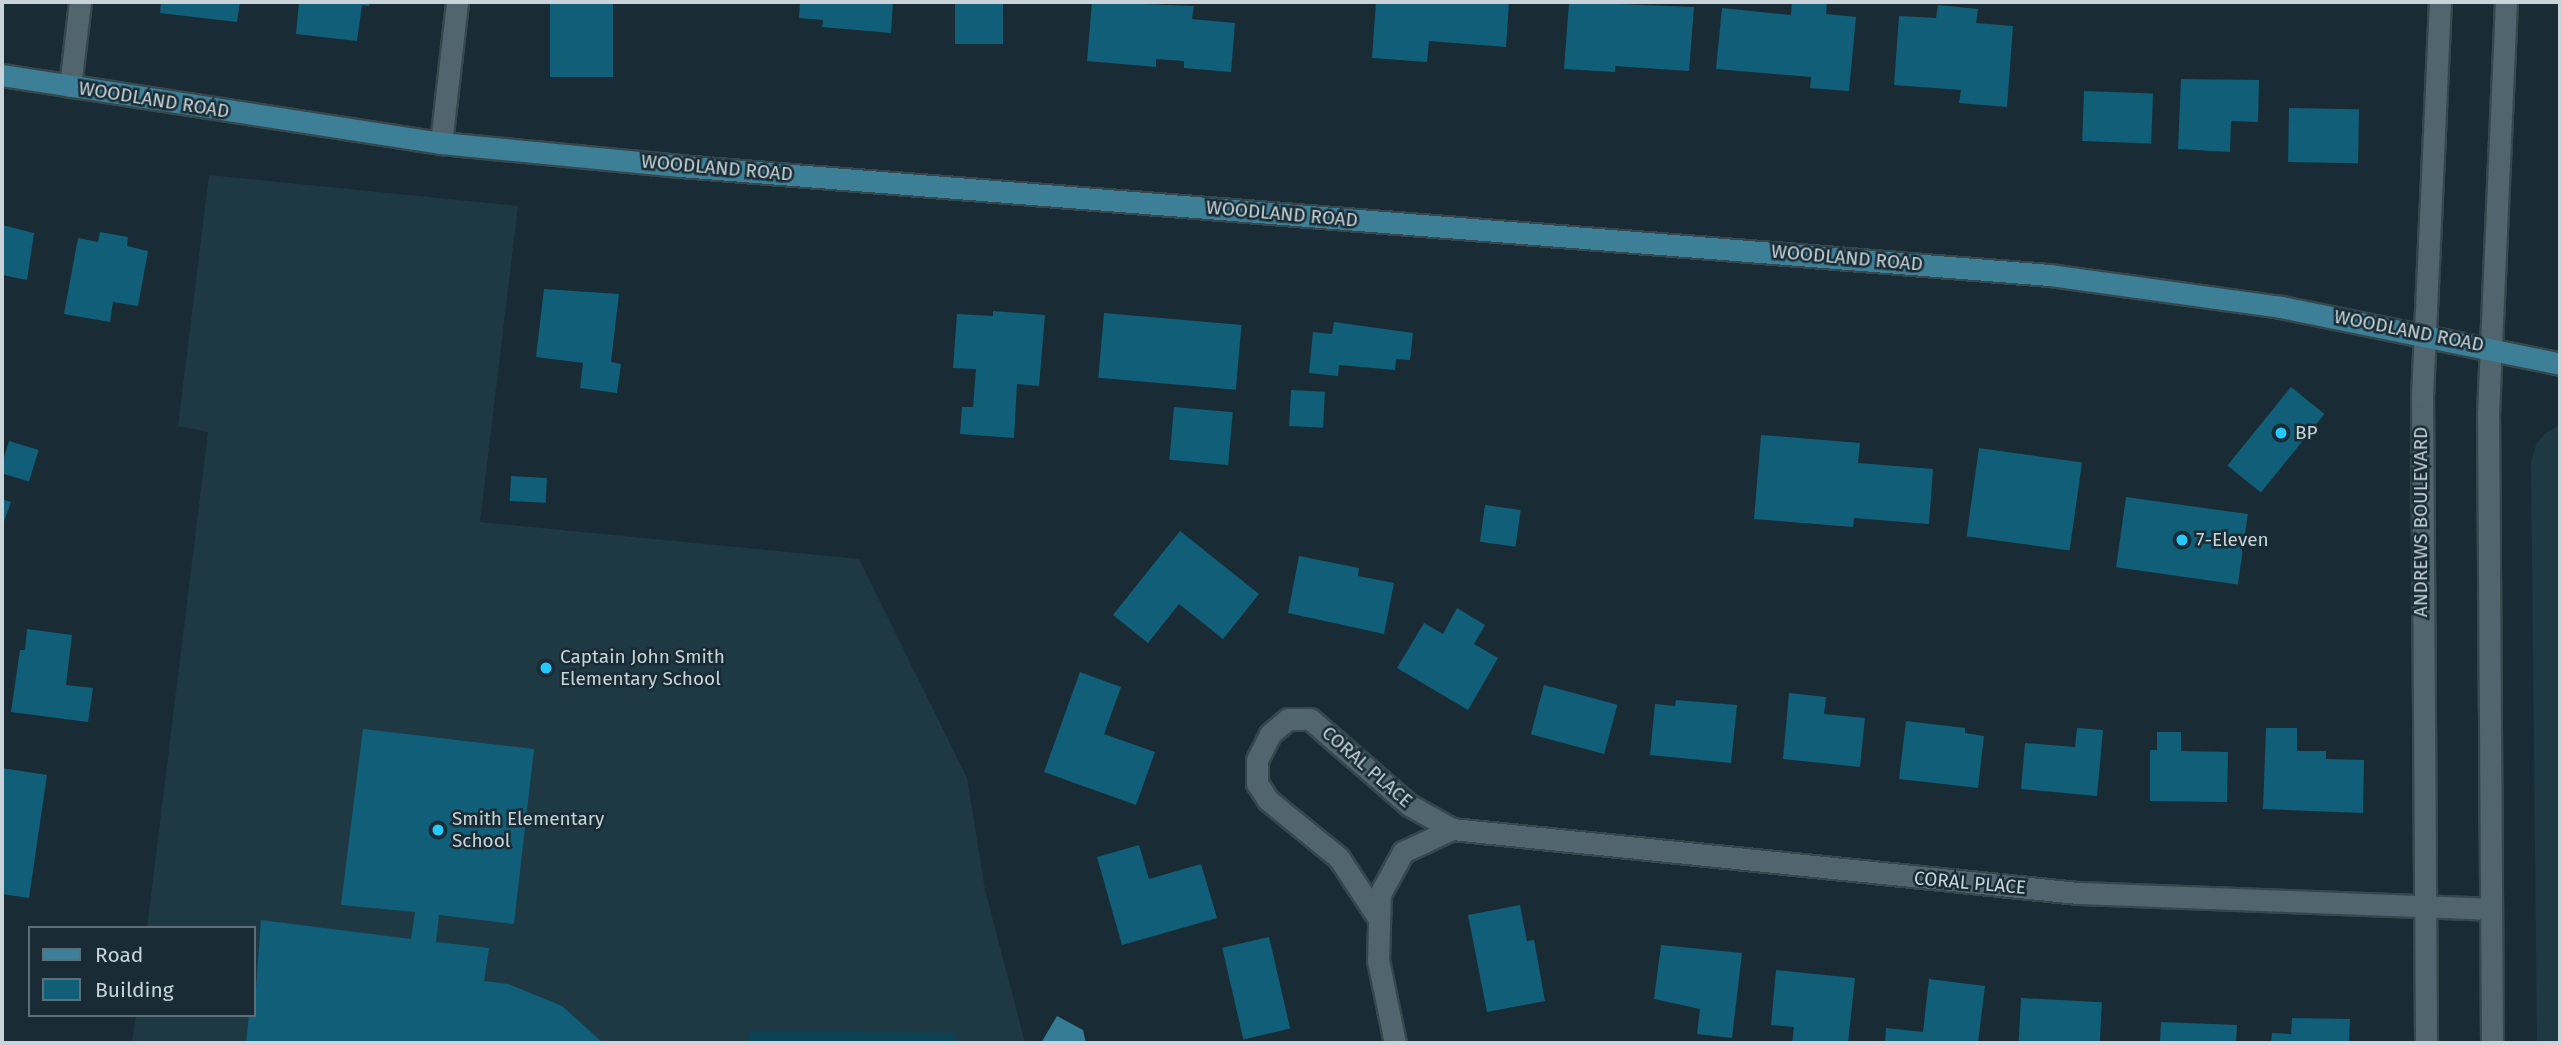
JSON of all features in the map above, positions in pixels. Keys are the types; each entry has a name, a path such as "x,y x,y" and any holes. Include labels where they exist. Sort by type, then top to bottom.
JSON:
{"main road":[{"name":"WOODLAND ROAD","path":"2,75 441,142 680,166 2050,275 2281,307 2491,347 2560,364"}],"street":[{"path":"70,86 80,2"},
{"path":"441,142 457,2"},
{"name":"ANDREWS BOULEVARD","path":"2426,1043 2421,487 2440,2"},
{"path":"2491,1043 2491,347 2506,2"},
{"name":"CORAL PLACE","path":"1379,919 1339,858 1268,800 1257,783 1257,760 1270,734 1288,719 1310,719 1329,731 1409,805 1452,829 2011,887 2491,909"},
{"path":"1395,1043 1378,960 1380,894 1403,852 1452,829"}],"shaded area":[{"name":"Captain John Smith Elementary School","path":"209,175 518,206 480,522 859,559 967,778 985,890 1025,1043 132,1043 136,1017 256,1017 256,926 147,926 208,432 178,426"},
{"path":"2560,425 2560,1043 2537,1043 2531,463 2536,445 2545,433"},
{"path":"1057,1016 1083,1030 1086,1043 1041,1043"},
{"path":"749,1031 955,1033 958,1043 748,1043"}],"building":[{"path":"161,2 240,2 237,22 160,13"},
{"path":"299,2 370,2 369,6 362,5 357,41 296,34"},
{"path":"550,2 613,2 613,77 550,77"},
{"path":"800,2 893,2 891,33 822,27 823,20 799,18"},
{"path":"955,2 1003,2 1003,44 955,44"},
{"path":"1092,2 1194,6 1192,19 1235,23 1231,72 1184,68 1184,61 1156,59 1156,67 1087,61"},
{"path":"1376,2 1509,2 1506,47 1429,41 1427,62 1372,58"},
{"path":"1569,2 1694,7 1689,71 1615,66 1615,72 1564,69"},
{"path":"1792,2 1827,2 1826,14 1856,17 1849,91 1810,88 1811,77 1716,69 1722,8 1791,15"},
{"path":"1938,5 1978,9 1976,23 2013,26 2007,107 1959,103 1961,90 1894,85 1899,16 1936,18"},
{"path":"2181,79 2259,80 2258,122 2231,121 2230,152 2178,149"},
{"path":"2084,91 2153,93 2151,143 2082,141"},
{"path":"2289,108 2359,109 2358,163 2288,162"},
{"path":"2,225 34,233 27,280 2,275"},
{"path":"100,232 128,237 127,246 148,251 138,306 113,302 110,322 64,314 78,238 98,242"},
{"path":"544,289 619,294 611,362 621,364 617,393 580,388 583,363 536,357"},
{"path":"993,311 1045,315 1039,386 1017,384 1014,438 960,434 962,407 973,407 976,369 953,368 957,314 993,316"},
{"path":"1104,313 1241,325 1236,390 1098,378"},
{"path":"1334,322 1413,333 1410,360 1396,359 1395,370 1339,365 1338,376 1309,373 1313,332 1332,334"},
{"name":"BP","path":"2291,387 2324,414 2261,493 2227,465"},
{"path":"1291,390 1325,392 1323,428 1289,426"},
{"path":"1174,407 1233,412 1228,465 1169,460"},
{"path":"1761,435 1860,443 1858,463 1933,469 1929,524 1854,518 1853,527 1754,519"},
{"path":"9,441 39,450 29,482 2,473"},
{"path":"1979,448 2082,462 2070,551 1967,536"},
{"path":"511,476 547,478 546,503 510,501"},
{"name":"7-Eleven","path":"2126,497 2248,514 2238,584 2116,567"},
{"path":"2,499 11,502 2,527"},
{"path":"1485,505 1521,510 1516,547 1480,542"},
{"path":"1180,531 1259,594 1223,639 1179,604 1148,643 1113,615"},
{"path":"1299,556 1359,568 1358,576 1394,583 1384,634 1288,613"},
{"path":"1457,608 1485,625 1474,644 1498,658 1468,710 1397,668 1424,623 1443,634"},
{"path":"27,629 72,635 66,685 93,688 88,722 11,712 20,650 25,650"},
{"path":"1080,672 1121,687 1104,734 1155,752 1136,805 1044,772"},
{"path":"1544,685 1617,705 1604,754 1531,734"},
{"path":"1789,693 1826,697 1824,714 1865,718 1860,767 1783,759"},
{"path":"1676,700 1737,705 1731,763 1650,755 1655,704 1675,706"},
{"path":"1906,721 1965,728 1965,733 1984,736 1978,788 1899,779"},
{"path":"2077,728 2103,730 2097,796 2021,789 2025,743 2075,747"},
{"path":"2266,728 2297,728 2297,751 2326,751 2326,759 2364,760 2363,813 2263,809"},
{"name":"Smith Elementary School","path":"363,729 534,749 514,924 439,915 436,942 489,948 484,981 508,984 562,1006 603,1043 246,1043 249,1017 256,1017 261,920 411,939 415,912 341,905"},
{"path":"2157,732 2181,732 2181,751 2228,752 2227,802 2150,801 2150,750 2157,750"},
{"path":"2,768 47,775 29,898 2,894"},
{"path":"1139,845 1149,879 1201,864 1217,918 1122,945 1097,857"},
{"path":"1520,905 1527,941 1534,940 1545,1001 1487,1012 1468,915"},
{"path":"1269,937 1290,1029 1243,1039 1222,948"},
{"path":"1661,945 1742,953 1732,1038 1697,1034 1700,1009 1654,999"},
{"path":"1776,970 1855,978 1848,1043 1792,1043 1794,1027 1771,1025"},
{"path":"1929,979 1985,986 1978,1043 1885,1043 1886,1028 1923,1032"},
{"path":"2021,998 2102,1002 2100,1043 2019,1043"},
{"path":"2292,1018 2350,1019 2349,1043 2271,1043 2272,1033 2291,1034"},
{"path":"2161,1022 2237,1025 2236,1043 2160,1043"}],"place":[{"name":"BP","path":"2281,433"},
{"name":"7-Eleven","path":"2182,540"},
{"name":"Captain John Smith Elementary School","path":"546,668"},
{"name":"Smith Elementary School","path":"438,830"}]}
